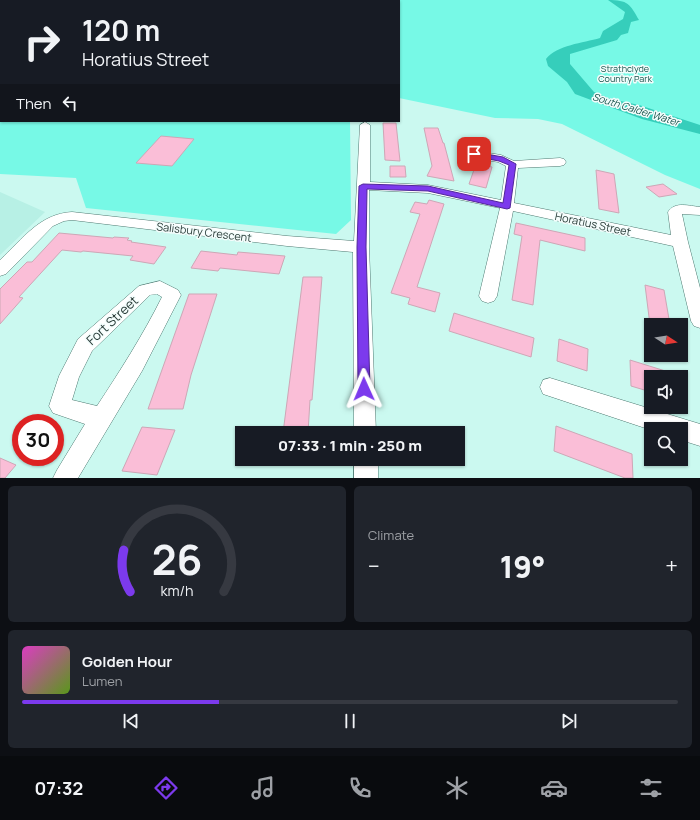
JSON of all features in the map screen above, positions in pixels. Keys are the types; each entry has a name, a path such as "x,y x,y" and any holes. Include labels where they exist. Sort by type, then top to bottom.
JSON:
{"street":[{"path":"365,125 361,247 365,426"},
{"path":"464,153 497,153 512,164 560,162"},
{"path":"488,296 507,206 512,164"},
{"name":"Horatius Street","path":"363,186 428,189 680,242"},
{"path":"700,211 685,208 678,209 675,212 680,242 700,321"},
{"name":"Salisbury Crescent","path":"0,270 48,223 61,217 72,216 287,242 361,247"},
{"name":"Fort Street","path":"65,478 159,324 172,295 160,287 144,290 85,345 69,376 60,406 101,418"},
{"path":"550,387 700,435"},
{"path":"366,466 366,478"}],"shaded area":[{"path":"0,192 45,212 0,255"}],"green space":[{"name":"Strathclyde Country Park","path":"400,0 700,0 700,189 665,175 562,124 538,119 495,118 400,98"},
{"name":"Strathclyde Country Park","path":"0,122 350,122 351,220 336,234 86,208 76,178 0,174"}],"water":[{"name":"South Calder Water","path":"608,0 620,1 628,4 639,20 631,22 628,33 621,35 617,40 570,54 570,64 594,92 611,99 639,105 700,125 700,134 642,119 575,94 567,82 548,66 546,59 551,54 571,45 600,38 603,31 623,19 625,12"}],"building":[{"path":"383,123 396,123 400,161 385,160"},
{"path":"424,128 438,128 444,143 454,181 427,176 432,166"},
{"path":"161,136 194,139 172,166 136,163"},
{"path":"476,164 492,167 486,188 469,184"},
{"path":"390,166 405,166 406,177 390,177"},
{"path":"596,170 614,174 619,213 599,209"},
{"path":"663,184 677,194 659,197 646,187"},
{"path":"429,200 444,204 417,287 440,293 435,312 408,304 410,298 391,293 420,214 410,212 415,202 427,204"},
{"path":"516,223 585,238 585,251 540,240 533,305 512,300 522,236 514,234"},
{"path":"59,233 129,238 127,240 132,241 131,242 166,247 154,264 130,260 133,256 62,250 19,297 23,298 0,324 0,289 27,262 32,262"},
{"path":"201,251 237,255 238,252 285,256 279,274 220,268 218,271 191,268"},
{"path":"303,277 322,277 312,400 310,400 308,426 284,426"},
{"path":"645,285 664,290 669,318 649,318"},
{"path":"189,294 217,294 191,375 183,409 148,409"},
{"path":"454,313 534,338 531,357 449,331"},
{"path":"559,339 588,349 587,371 557,361"},
{"path":"630,360 662,370 644,370 644,390 631,386"},
{"path":"556,426 632,454 633,478 625,478 554,451"},
{"path":"142,427 175,430 157,475 122,471"},
{"path":"0,458 12,463 12,466 15,466 5,478 0,478"}],"route":[{"path":"364,389 361,247 363,186 428,189 507,206 512,164 501,159 474,154"}]}
